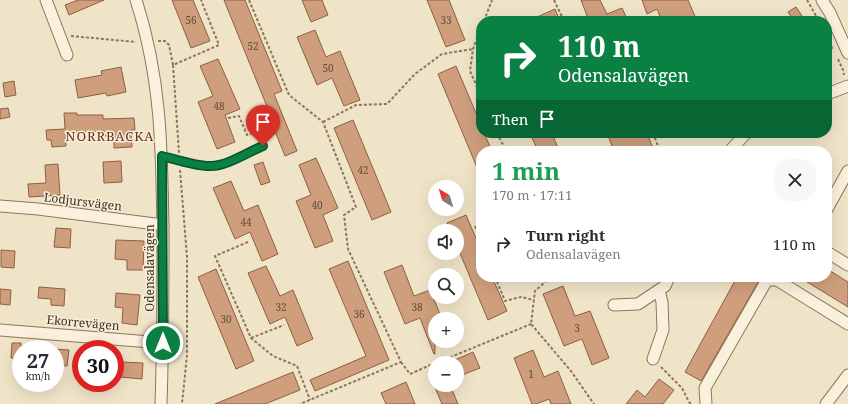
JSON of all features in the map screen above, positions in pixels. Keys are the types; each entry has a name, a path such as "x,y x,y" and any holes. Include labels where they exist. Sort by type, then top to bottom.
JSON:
{"street":[{"path":"46,0 67,55"},
{"name":"Odensalavägen","path":"136,0 148,40 158,99 162,156 163,343 161,404"},
{"path":"822,0 831,16"},
{"path":"832,17 848,53"},
{"path":"832,92 847,87"},
{"path":"734,146 742,138"},
{"path":"832,198 848,171"},
{"name":"Lodjursvägen","path":"0,206 38,209 163,225"},
{"path":"832,255 848,265"},
{"path":"614,305 638,304 665,286 667,282"},
{"path":"706,404 705,388 766,282"},
{"path":"780,282 848,324"},
{"path":"653,359 663,330 662,302 658,291"},
{"name":"Ekorrevägen","path":"0,330 163,343"},
{"path":"826,404 848,375"}],"lane":[{"path":"162,156 210,167 229,161 263,146"}],"path":[{"path":"173,65 219,46 201,0"},
{"path":"249,0 289,95 323,122 356,208 344,215 348,249 401,362 410,374 428,366"},
{"path":"486,16 492,0"},
{"path":"554,0 562,16"},
{"path":"807,0 816,16"},
{"path":"60,36 77,36 133,42 148,40 165,41 169,45 173,65 187,257 187,355 182,404"},
{"path":"476,41 473,49 470,71 476,85"},
{"path":"832,46 834,50"},
{"path":"323,122 356,105 386,104 415,74 442,54 473,49"},
{"path":"837,57 843,70 847,87"},
{"path":"228,118 239,116 247,135 257,132"},
{"path":"248,242 215,256 251,338 273,356 297,366 310,400"},
{"path":"497,282 505,301 521,298 534,300"},
{"path":"545,282 535,291 531,324 571,371 594,404"},
{"path":"452,356 531,324"},
{"path":"251,338 284,325"},
{"path":"653,359 682,388 691,404"},
{"path":"300,404 401,362"}],"building":[{"path":"78,0 104,0 69,15 65,5"},
{"path":"172,0 193,0 210,41 191,48"},
{"path":"224,0 245,0 282,91 274,94 297,151 285,156 266,109 268,109"},
{"path":"302,0 322,0 328,15 311,22"},
{"path":"427,0 449,0 465,40 446,47"},
{"path":"581,0 600,0 607,14 622,8 626,16 587,16"},
{"path":"642,0 688,0 695,16 660,16 657,9 647,14"},
{"path":"796,7 802,16 791,16 788,12"},
{"path":"555,9 558,16 539,16"},
{"path":"315,30 326,57 340,51 360,100 344,106 332,78 317,85 297,37"},
{"path":"218,59 240,109 225,115 235,142 217,149 198,102 213,96 200,66"},
{"path":"456,66 476,113 476,138 486,138 490,146 476,146 476,165 438,74"},
{"path":"121,67 126,92 107,96 106,93 78,98 75,80 102,75 101,71"},
{"path":"14,81 16,95 5,97 3,83"},
{"path":"8,108 10,117 0,119 0,109"},
{"path":"64,113 77,113 77,115 103,115 103,119 134,118 135,130 131,130 132,147 114,148 114,136 105,136 104,131 66,133 66,146 52,147 51,140 47,140 46,130 65,129"},
{"path":"353,120 391,212 372,220 334,128"},
{"path":"532,138 554,138 557,146 536,146"},
{"path":"609,138 649,138 652,146 612,146"},
{"path":"316,158 338,208 323,215 333,241 315,248 296,201 311,195 299,165"},
{"path":"121,161 122,182 104,183 103,162"},
{"path":"263,162 270,182 261,185 254,165"},
{"path":"58,164 60,195 29,197 28,184 46,183 45,165"},
{"path":"231,181 244,211 258,205 278,254 262,261 250,232 235,239 213,188"},
{"path":"466,215 476,238 476,282 494,282 507,311 488,320 463,260 464,224 448,224"},
{"path":"56,228 71,229 70,248 54,247"},
{"path":"116,240 144,241 143,270 127,270 127,260 115,259"},
{"path":"1,250 15,251 14,268 1,267"},
{"path":"348,261 389,360 315,391 310,380 366,356 329,269"},
{"path":"402,265 414,296 428,291 428,304 436,304 439,312 428,312 428,339 420,318 405,324 384,272"},
{"path":"266,266 280,296 293,290 313,339 297,346 285,317 270,324 248,273"},
{"path":"216,269 254,361 236,369 198,277"},
{"path":"832,272 848,282 848,307 807,282 832,282"},
{"path":"734,282 758,282 701,381 685,372"},
{"path":"563,286 575,316 590,311 609,358 592,365 582,339 564,346 543,294"},
{"path":"39,287 65,289 64,306 51,305 51,299 38,298"},
{"path":"0,289 11,290 10,305 0,304"},
{"path":"116,293 140,295 137,325 122,323 123,308 115,307"},
{"path":"432,348 435,348 434,354"},
{"path":"64,350 69,350 67,366 64,366"},
{"path":"533,350 544,377 558,371 571,404 551,404 549,399 532,404 514,358"},
{"path":"473,352 480,368 464,374 464,356"},
{"path":"124,362 143,363 142,379 124,377"},
{"path":"293,372 300,390 265,404 215,404"},
{"path":"659,379 674,390 663,404 626,404 637,390 645,397"},
{"path":"406,382 415,404 386,404 381,393"},
{"path":"437,392 453,392 458,404 442,404"}],"district":[{"name":"NORRBACKA","path":"110,136"}],"route":[{"path":"163,343 162,156 210,167 219,165 263,146"}]}
